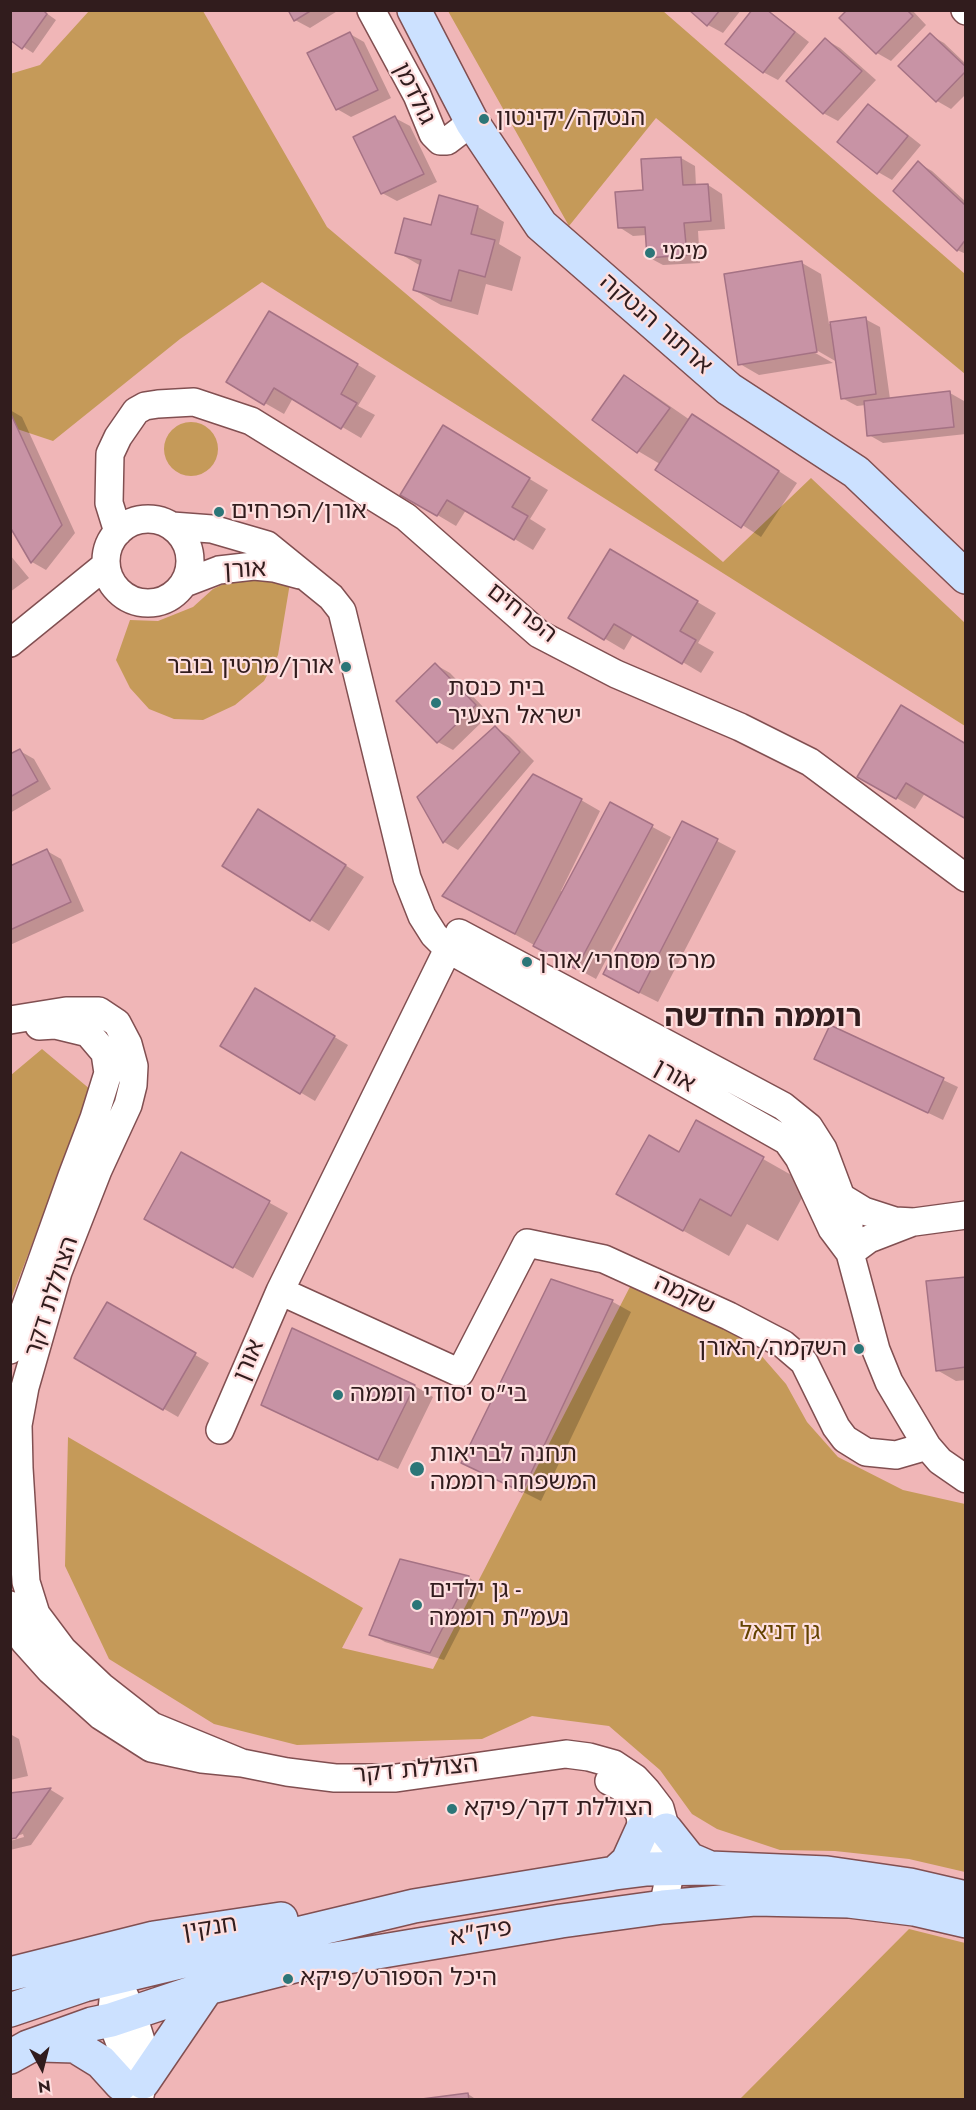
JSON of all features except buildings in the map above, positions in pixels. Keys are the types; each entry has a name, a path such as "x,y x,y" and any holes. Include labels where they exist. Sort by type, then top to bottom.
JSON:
{"main road":[{"name":"ארתור הנטקה","path":"414,10 472,122 541,225 729,389 856,472 966,577"},
{"path":"615,1873 628,1862 654,1830 689,1859 710,1868"},
{"name":"פיק\"א","path":"10,2010 84,1985 414,1906 615,1873 710,1868 826,1873 910,1885 966,1898"},
{"name":"פיק\"א","path":"19,2052 92,2024 207,1988 294,1966 561,1920 663,1907 755,1899 849,1901 914,1910 966,1921"},
{"name":"חנקין","path":"10,1974 154,1938 193,1931 267,1920 414,1906"},
{"path":"19,2052 46,2045 75,2046 101,2062 133,2091 207,1988"}],"street":[{"name":"גולדמן","path":"371,10 417,95 433,134 440,141 447,141 472,122"},
{"name":"הפרחים","path":"118,531 109,503 110,454 118,437 136,411 145,406 194,402 251,421 406,517 539,634 616,674 740,727 810,762 966,878"},
{"path":"111,471 127,500 179,531 187,543 191,557 190,570 185,583 172,596 155,603 134,601 123,595 110,576 107,552 111,541 118,531 134,521 163,523"},
{"name":"אורן","path":"163,523 212,529 267,545 331,597 342,611 407,878 422,916 434,935 448,949 787,1141 800,1158 832,1230 850,1253"},
{"name":"אורן","path":"185,583 219,570 254,566 274,568 307,577"},
{"path":"10,643 39,619 110,576"},
{"name":"אורן","path":"407,878 452,928 474,942 783,1106 809,1127 823,1149 841,1197 849,1226 850,1253"},
{"path":"448,949 457,944 474,942"},
{"name":"אורן","path":"220,1430 280,1291 448,949"},
{"name":"הצוללת דקר","path":"10,1020 66,1011 99,1011 117,1023 129,1044 134,1066 133,1085 128,1105 98,1170 58,1272 25,1387 18,1425 26,1581 36,1614 63,1650 101,1686 152,1726 242,1762"},
{"name":"הצוללת דקר","path":"10,1027 55,1025 88,1033 105,1053 108,1073 94,1118 10,1350"},
{"path":"841,1197 864,1211 895,1221 914,1222 966,1215"},
{"path":"914,1222 869,1239 850,1253 876,1350 904,1410 927,1446 940,1461 966,1479"},
{"name":"שקמה","path":"280,1291 460,1372 528,1243 604,1259 729,1316 783,1344 804,1362 836,1427 845,1439 866,1452 896,1455 927,1446"},
{"name":"הצוללת דקר","path":"10,1605 24,1641 50,1670 101,1716 151,1748 202,1759 242,1762 287,1772 336,1778 396,1778 519,1760 601,1776 623,1788 640,1815 654,1830 663,1907"},
{"path":"116,1977 122,2016 123,2051 133,2091"}],"green space":[{"path":"89,11 203,11 327,227 723,562 811,478 965,623 965,726 262,282 180,339 53,441 11,427 10,74 40,65"},
{"path":"448,11 663,11 965,274 965,374 656,118 569,226"},
{"path":"191,422 201,424 210,430 216,439 218,449 216,459 210,468 201,474 191,476 181,474 172,468 166,459 164,449 166,439 172,430 181,424"},
{"path":"250,578 290,583 278,655 264,681 235,705 203,720 174,719 149,709 130,688 116,660 130,620 158,621 193,607 213,589 228,582"},
{"path":"42,1049 91,1090 11,1299 11,1075"},
{"name":"גן דניאל","path":"634,1279 712,1318 759,1353 786,1384 807,1422 838,1457 903,1490 965,1504 965,1872 909,1859 835,1851 780,1850 717,1829 692,1814 660,1770 609,1726 532,1716 482,1739 297,1745 214,1724 109,1659 65,1566 68,1437 363,1608 342,1648 433,1669"},
{"path":"909,1929 965,1943 965,2099 740,2099"}],"place":[{"name":"הנטקה/יקינטון","path":"484,119"},
{"name":"מימי","path":"650,253"},
{"name":"אורן/הפרחים","path":"219,512"},
{"name":"אורן/מרטין בובר","path":"346,667"},
{"name":"בית כנסת ישראל הצעיר","path":"436,703"},
{"name":"מרכז מסחרי/אורן","path":"527,962"},
{"name":"השקמה/האורן","path":"859,1349"},
{"name":"בי\"ס יסודי רוממה","path":"338,1395"},
{"name":"תחנה לבריאות המשפחה רוממה","path":"417,1469"},
{"name":"גן ילדים - נעמ\"ת רוממה","path":"417,1605"},
{"name":"הצוללת דקר/פיקא","path":"452,1809"},
{"name":"היכל הספורט/פיקא","path":"288,1979"}],"district":[{"name":"רוממה החדשה","path":"763,1019"}]}
